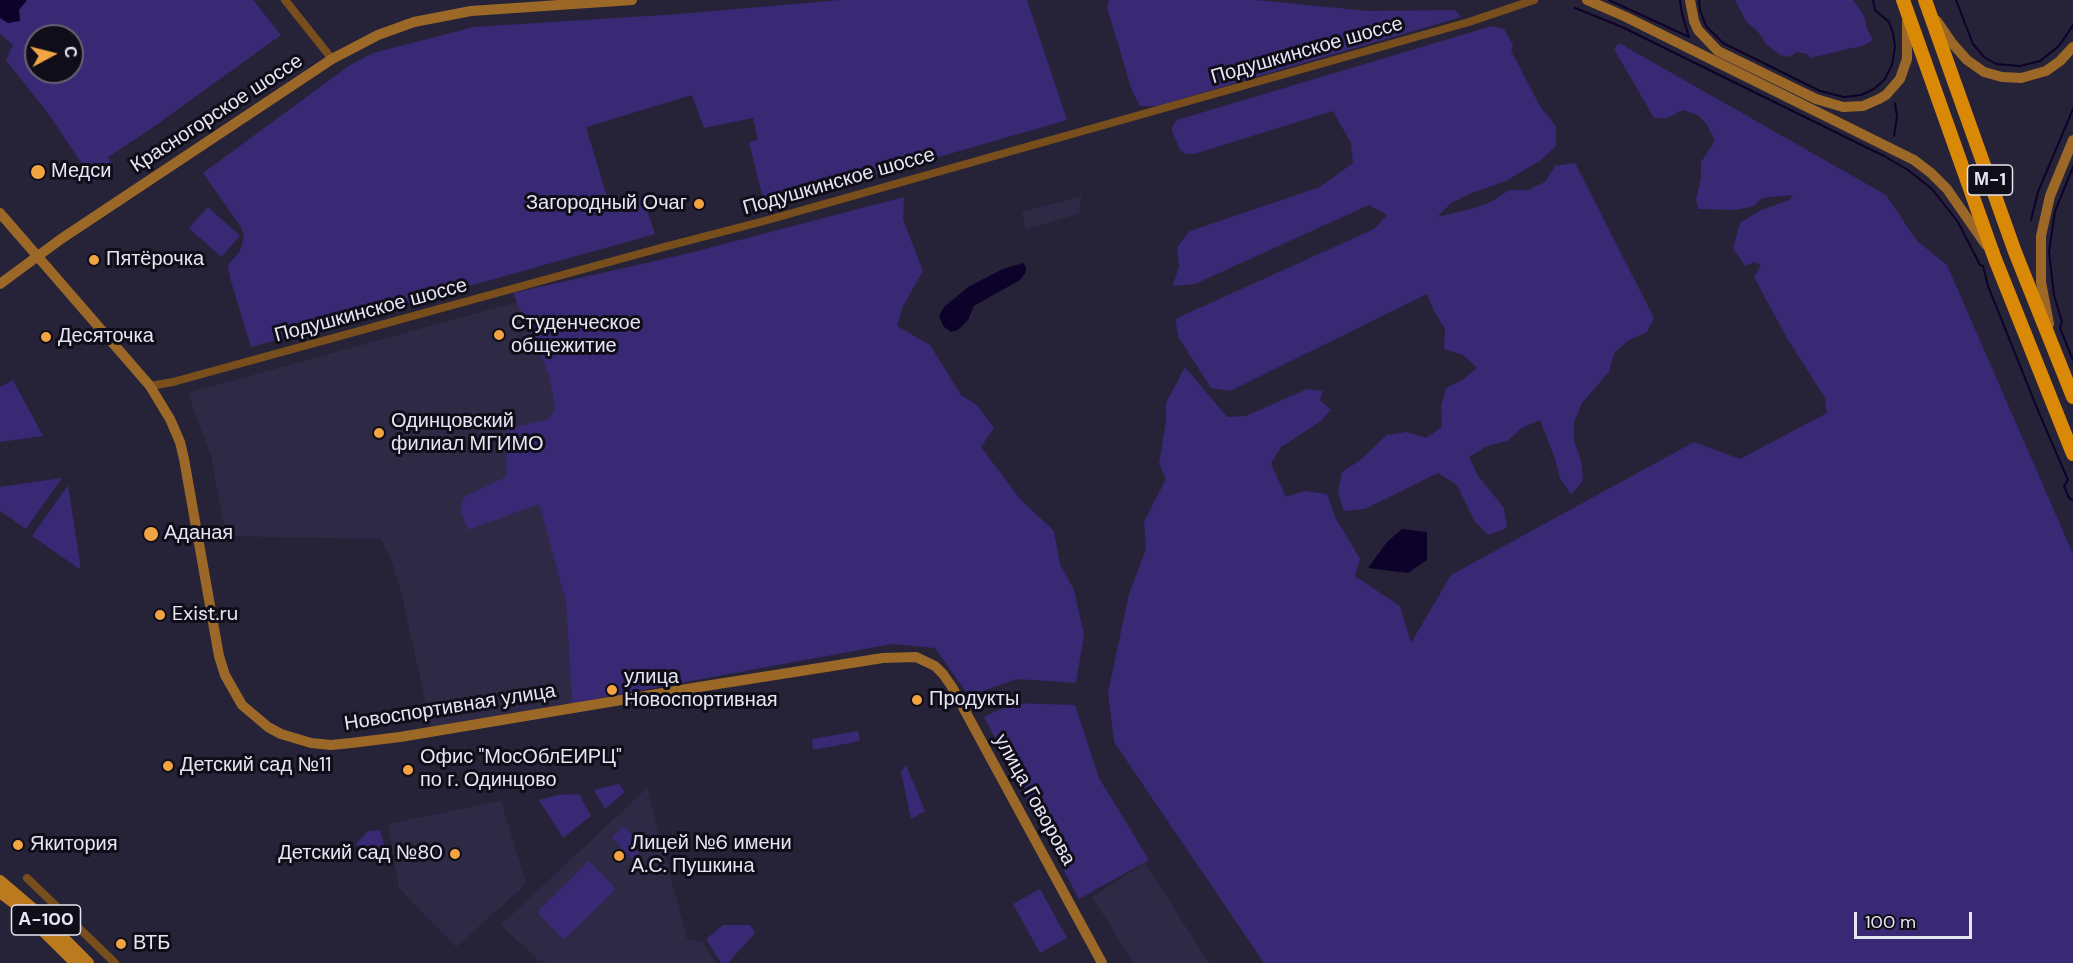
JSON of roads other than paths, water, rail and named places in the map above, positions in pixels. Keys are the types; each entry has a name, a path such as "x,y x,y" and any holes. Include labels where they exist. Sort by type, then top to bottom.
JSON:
{"highway":[{"name":"М-1","path":"1926,0 2015,252 2073,397"},
{"name":"М-1","path":"1904,2 1999,271 2073,454"}],"main road":[{"name":"Красногорское шоссе","path":"0,284 158,173 355,46 398,28 470,6 632,0"},
{"path":"1587,0 1656,31 1914,160 1931,173 1954,197 1974,226 1999,271"},
{"path":"1690,0 1691,12 1698,30 1718,51 1816,99 1843,106 1871,103 1886,95 1900,79 1908,46 1904,2"},
{"path":"1926,0 1940,27 1959,53 1975,67 1993,75 2011,78 2037,74 2053,66 2073,47"},
{"path":"2057,359 2043,297 2040,244 2050,196 2073,140"},
{"name":"Новоспортивная улица","path":"0,213 150,386 180,442 216,643 225,675 242,705 259,721 281,734 311,743 331,745 351,743 883,658 906,656 926,661"},
{"name":"улица Говорова","path":"926,661 943,674 952,687 1102,963"},
{"name":"А-100","path":"0,880 41,916 88,963"},
{"name":"А-100","path":"0,892 16,904 76,963"}],"street":[{"path":"285,0 332,59"},
{"name":"Подушкинское шоссе","path":"150,386 775,218 1469,22 1534,0"},
{"path":"27,878 116,963"}],"waterway":[{"path":"1609,0 1689,37 1680,0"},
{"path":"1699,0 1706,26 1723,43 1820,91 1844,97 1861,95 1874,89 1885,79 1892,65 1895,47 1893,33 1889,22 1875,10 1873,0"},
{"path":"1956,0 1973,44 1984,57 1996,64 2020,66 2040,61 2059,46 2073,25"},
{"path":"1575,8 1622,27 1884,156 1908,170 1932,189 1958,222 1980,265 1983,266 1988,286 2068,480 2064,486 2069,498 2073,500"},
{"path":"1894,136 1897,117 1895,103"},
{"path":"2031,220 2038,192 2073,109"},
{"path":"2073,167 2055,211 2049,252 2054,295 2062,322 2060,328 2073,360"}],"place":[{"name":"Медси","path":"38,172"},
{"name":"Загородный Очаг","path":"699,204"},
{"name":"Пятёрочка","path":"94,260"},
{"name":"Студенческое общежитие","path":"499,335"},
{"name":"Десяточка","path":"46,337"},
{"name":"Одинцовский филиал МГИМО","path":"379,433"},
{"name":"Аданая","path":"151,534"},
{"name":"Exist.ru","path":"160,615"},
{"name":"улица Новоспортивная","path":"612,690"},
{"name":"Продукты","path":"917,700"},
{"name":"Детский сад №11","path":"168,766"},
{"name":"Офис \"МосОблЕИРЦ\" по г. Одинцово","path":"408,770"},
{"name":"Якитория","path":"18,845"},
{"name":"Детский сад №80","path":"455,854"},
{"name":"Лицей №6 имени А.С. Пушкина","path":"619,856"},
{"name":"ВТБ","path":"121,944"}]}
